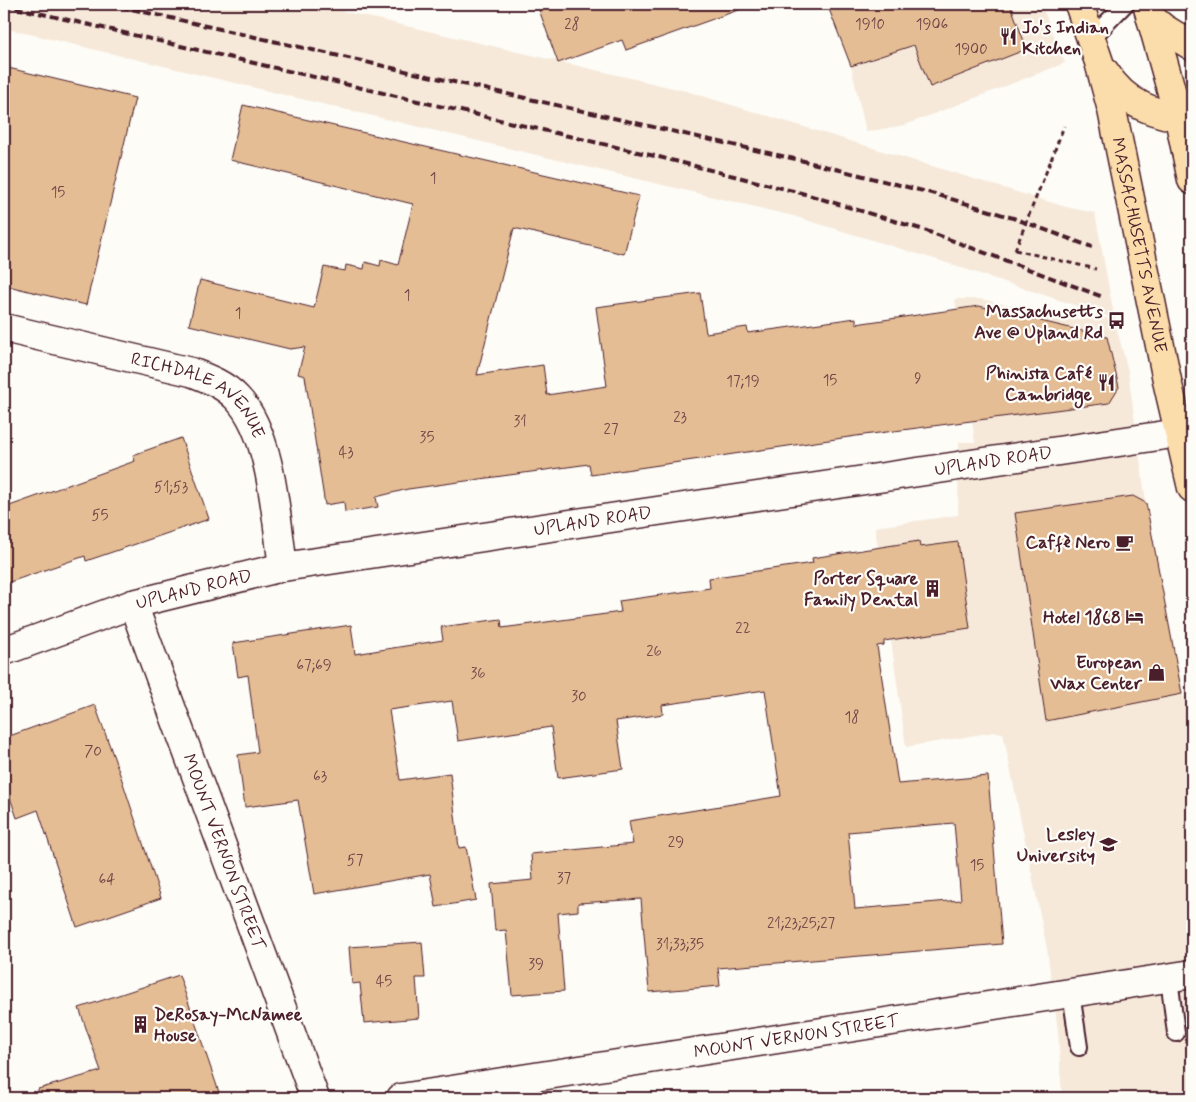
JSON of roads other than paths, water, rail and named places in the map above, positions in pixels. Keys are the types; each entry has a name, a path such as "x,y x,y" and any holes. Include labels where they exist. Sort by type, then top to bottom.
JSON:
{"main road":[{"name":"MASSACHUSETTS AVENUE","path":"1079,4 1095,50 1112,110 1168,385 1186,432 1192,488"},
{"path":"1149,11 1162,28 1192,46"},
{"path":"1149,11 1186,119 1192,180"},
{"path":"1095,50 1113,84 1128,99 1157,114 1186,119"}],"street":[{"name":"RICHDALE AVENUE","path":"4,328 191,372 212,380 237,398 257,428 265,451 283,567"},
{"name":"UPLAND ROAD","path":"4,651 133,604 283,567 1186,432"},
{"name":"MOUNT VERNON STREET","path":"133,604 316,1098"},
{"name":"MOUNT VERNON STREET","path":"401,1098 1181,976"}],"lane":[{"path":"1095,50 1125,4"},
{"path":"1176,1033 1181,976"},
{"path":"1070,993 1079,1047"}],"railway":[{"path":"109,4 804,161 935,194 1013,218 1092,247"},
{"path":"4,5 659,157 805,194 924,230 1103,297"}],"place":[{"name":"Jo's Indian Kitchen","path":"1008,37"},
{"name":"Massachusetts Ave @ Upland Rd","path":"1117,321"},
{"name":"Phinista Café Cambridge","path":"1106,383"},
{"name":"Caffè Nero","path":"1124,542"},
{"name":"Porter Square Family Dental","path":"932,588"},
{"name":"Hotel 1868","path":"1135,617"},
{"name":"European Wax Center","path":"1156,672"},
{"name":"Lesley University","path":"1109,844"},
{"name":"DeRosay-McNamee House","path":"140,1024"}]}
